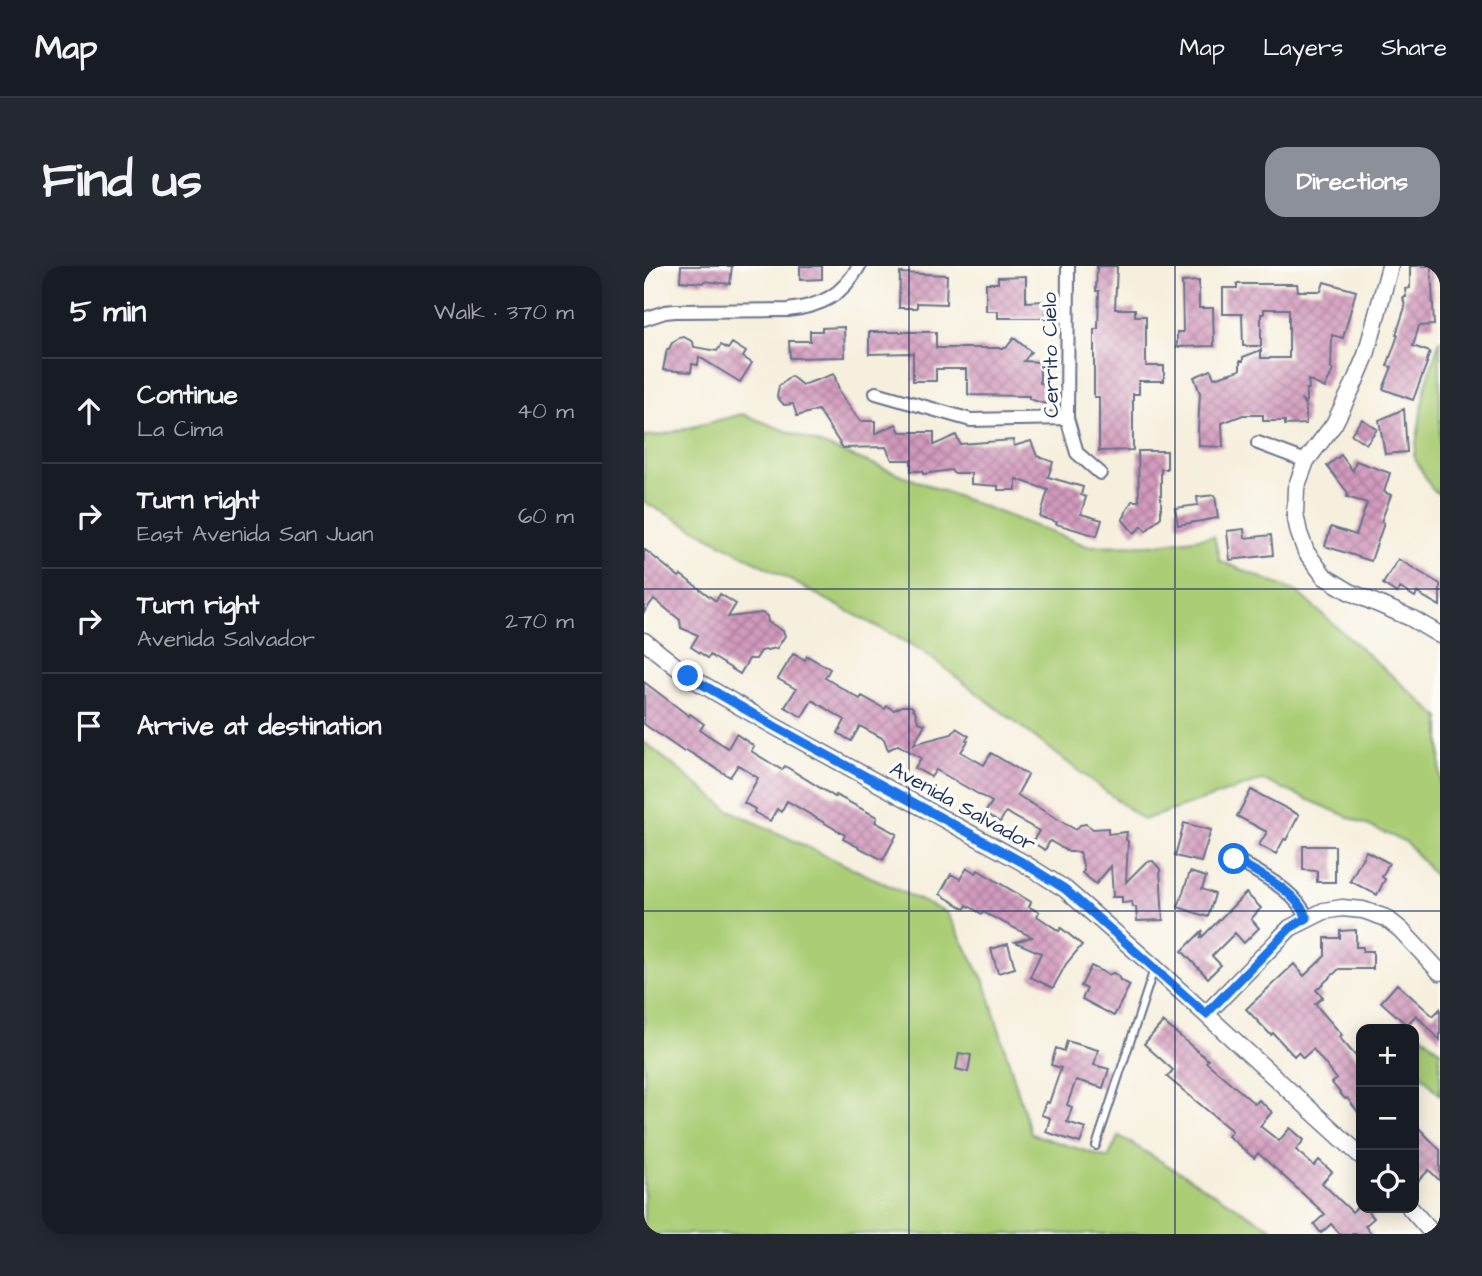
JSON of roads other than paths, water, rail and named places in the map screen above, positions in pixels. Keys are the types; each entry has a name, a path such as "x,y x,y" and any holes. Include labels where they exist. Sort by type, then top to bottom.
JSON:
{"street":[{"path":"644,319 675,311 807,308 832,298 845,286 859,266"},
{"name":"Cerrito Cielo","path":"1068,266 1068,418 1077,453 1100,473"},
{"path":"1390,266 1366,355 1334,424 1306,461 1296,488 1295,514 1306,552 1325,577 1350,592 1411,618 1440,635"},
{"path":"876,393 971,420 1068,418"},
{"path":"1258,443 1306,461"},
{"name":"Avenida Salvador","path":"644,641 688,676 1022,862 1065,889 1356,1151"},
{"path":"1234,859 1285,890 1302,906 1307,918"},
{"path":"1206,1014 1290,928 1324,911 1342,908 1363,910 1386,919 1401,930 1440,972"},
{"path":"1414,1213 1433,1234"}],"lane":[{"path":"1096,1146 1154,967"}]}
